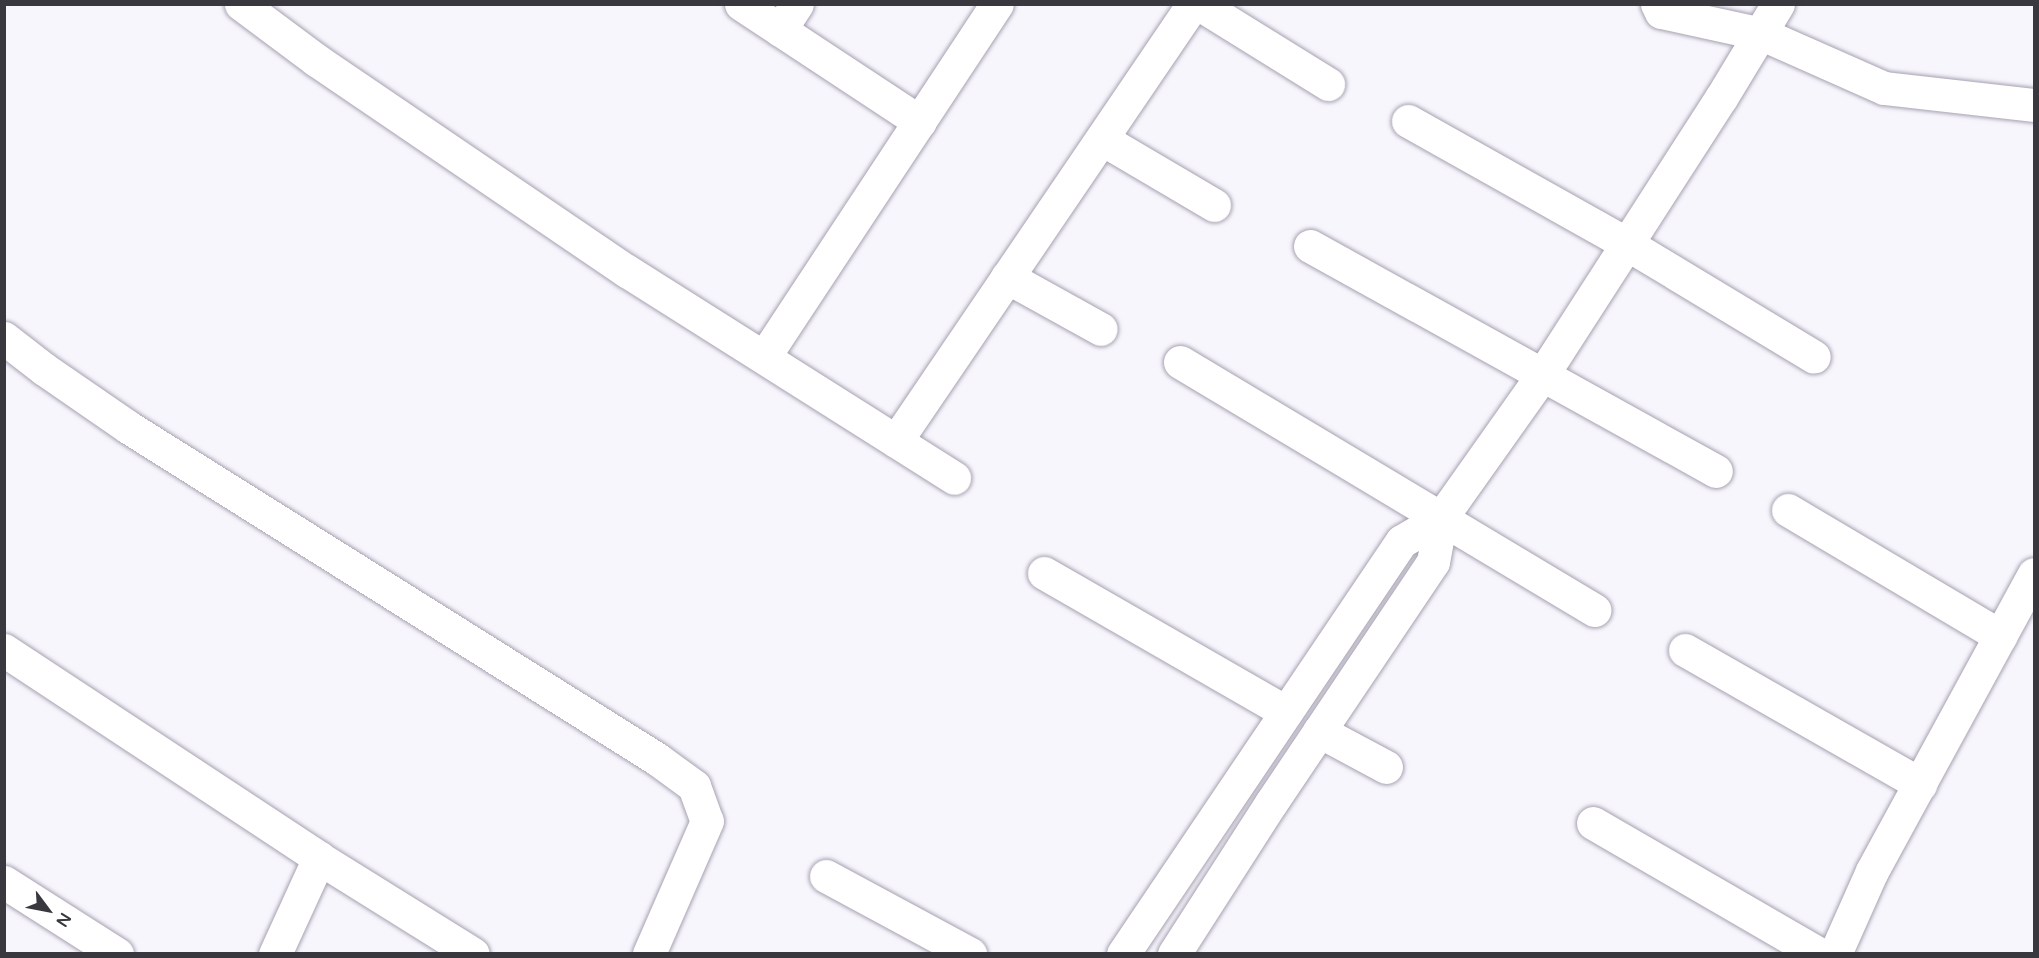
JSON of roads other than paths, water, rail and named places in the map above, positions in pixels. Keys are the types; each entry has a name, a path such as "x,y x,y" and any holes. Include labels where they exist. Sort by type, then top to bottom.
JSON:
{"street":[{"path":"241,4 316,60 608,258 954,478"},
{"path":"741,4 789,17 920,122"},
{"path":"764,357 997,4"},
{"path":"896,441 1193,4"},
{"path":"1199,4 1328,84"},
{"path":"1657,4 1661,12 1762,33 1884,88 2034,105"},
{"path":"1123,954 1402,541 1441,518 1543,375 1762,33 1778,4"},
{"path":"1408,121 1627,244 1814,357"},
{"path":"1101,139 1214,205"},
{"path":"1310,246 1716,471"},
{"path":"1007,277 1101,329"},
{"path":"4,338 44,369 128,427 657,759 694,786 707,821 649,954"},
{"path":"1180,362 1594,610"},
{"path":"1788,510 2000,636"},
{"path":"1174,954 1433,562 1441,518"},
{"path":"1044,573 1286,712"},
{"path":"1835,954 1872,872 2034,574"},
{"path":"4,650 459,950"},
{"path":"1685,650 1920,784"},
{"path":"1320,731 1386,767"},
{"path":"1593,823 1819,954"},
{"path":"275,954 319,858"},
{"path":"826,876 958,951"},
{"path":"4,882 117,954"}]}
